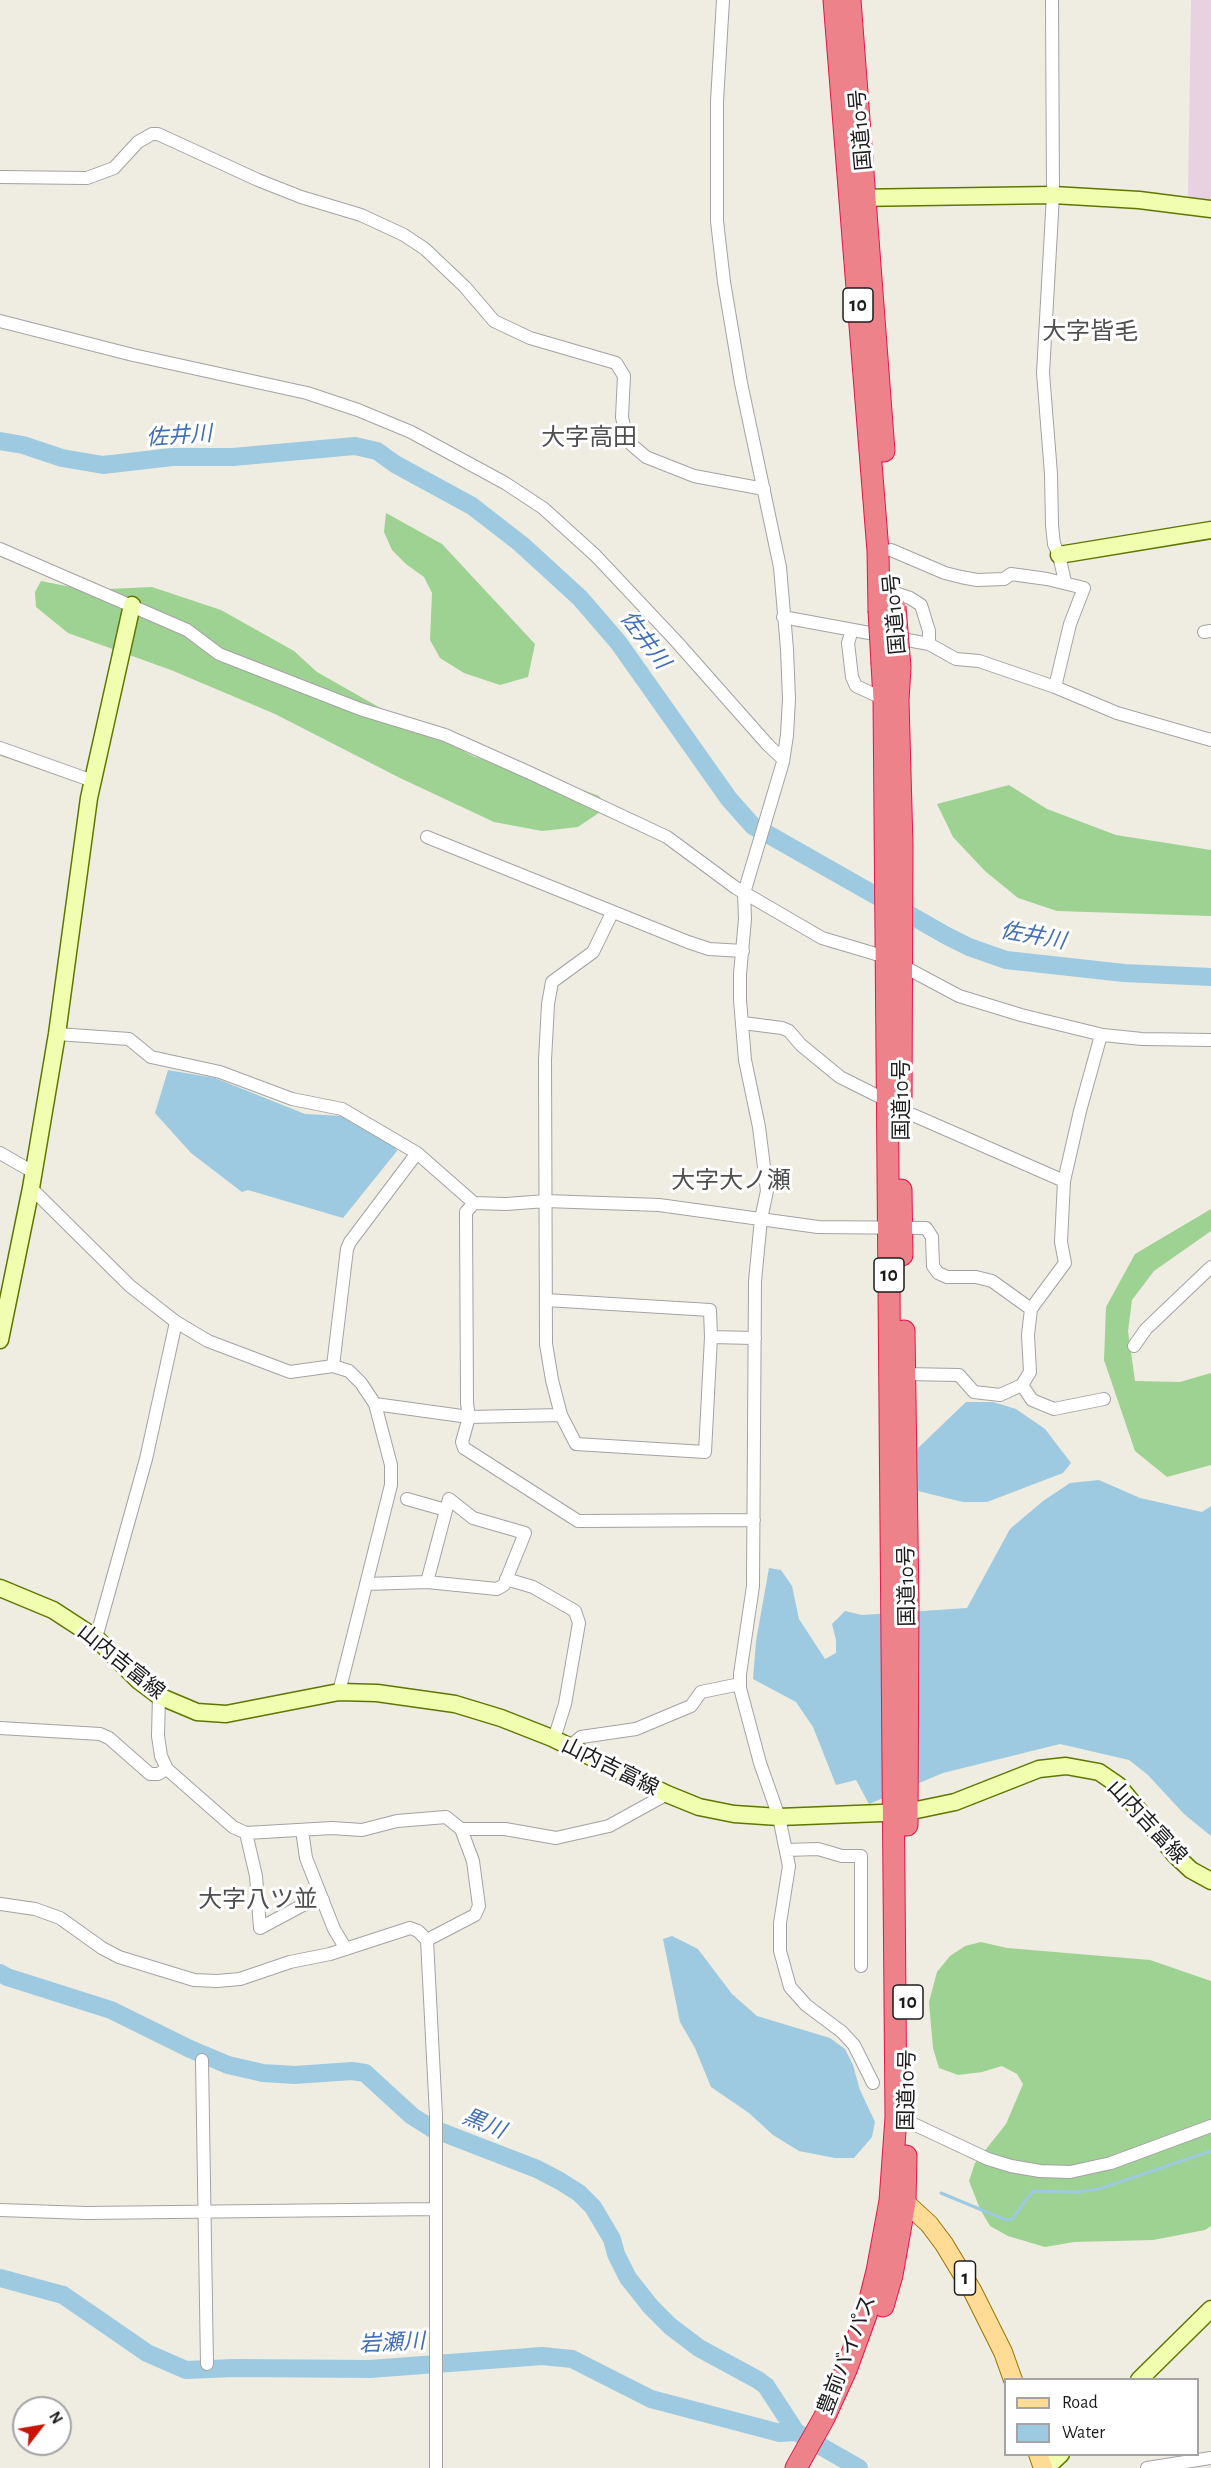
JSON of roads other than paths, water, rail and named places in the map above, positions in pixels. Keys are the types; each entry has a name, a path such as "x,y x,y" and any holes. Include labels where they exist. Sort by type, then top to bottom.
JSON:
{"highway":[{"name":"国道10号","path":"834,0 858,198 891,550 889,603 891,666 898,700 893,845 894,1228 900,1604 896,2117 898,2201"},
{"name":"国道10号","path":"850,0 858,198 878,551 889,603"},
{"name":"国道10号","path":"891,666 884,699 893,845"},
{"name":"国道10号","path":"894,1228 904,1374 900,1604"},
{"name":"国道10号","path":"898,2201 907,2121 900,1807"},
{"name":"豊前バイパス","path":"796,2468 860,2375 892,2275 898,2201"},
{"name":"豊前バイパス","path":"813,2468 831,2420"}],"main road":[{"path":"858,198 1053,195 1139,200 1211,209"},
{"path":"1059,555 1211,530"},
{"path":"0,1340 32,1180 57,1034 93,781 132,605"},
{"name":"山内吉富線","path":"0,1588 53,1610 96,1638 139,1681 159,1696 197,1712 226,1714 339,1692 377,1693 455,1704 501,1718 561,1743 699,1807 734,1814 779,1817 955,1802 1039,1769 1066,1766 1100,1772 1118,1785 1175,1856 1211,1881"},
{"name":"1","path":"898,2201 929,2224 974,2292 1003,2352 1013,2378"},
{"path":"1140,2378 1211,2309"},
{"path":"1045,2468 1059,2456"}],"street":[{"path":"723,0 717,111 717,221 724,282 741,383 780,567 783,617 788,649 789,699 782,765 746,887 740,1000 745,1060 759,1127 767,1191 761,1219 755,1281 753,1586 740,1684 760,1763 779,1817 789,1866 780,1923 780,1951 790,1987 806,2005 842,2032 854,2045 873,2084"},
{"path":"1052,0 1053,195 1043,373 1051,474 1052,525 1054,544 1065,582"},
{"path":"0,177 87,178 114,168 142,139 158,134 258,180 301,197 361,215 425,249 465,287 494,321 530,338 616,363 624,376 622,417 625,431 632,445 646,457 694,476 764,489"},
{"path":"0,321 133,355 307,393 358,410 411,432 505,483 543,508 595,555 676,641 782,765"},
{"path":"0,549 187,630 219,654 368,712 445,735 597,804 679,844 722,878 746,887 831,942 894,954 960,996 1032,1018 1101,1035 1142,1040 1211,1040"},
{"path":"891,550 945,573 961,577 1004,579 1011,574 1065,582 1084,588 1070,624 1055,687"},
{"path":"889,603 910,598 921,605 929,631 929,644"},
{"path":"783,617 929,644 956,659 979,660 1055,687 1117,713 1211,740"},
{"path":"852,630 848,643 852,677 856,686 884,699"},
{"path":"0,748 93,781"},
{"path":"428,837 612,913 709,949 743,951"},
{"path":"546,1300 710,1310 711,1337 705,1452 576,1444 561,1415 547,1352 546,1300 545,1060 549,991 552,982 593,952 612,913"},
{"path":"743,1023 789,1031 801,1045 840,1077 878,1096"},
{"path":"57,1034 129,1039 151,1057 220,1072 292,1099 342,1109 417,1153 474,1203 507,1204 546,1201 659,1205 818,1227 929,1230 932,1237 933,1266 938,1273 947,1277 976,1277 992,1281 1031,1309"},
{"path":"904,1374 959,1375 974,1392 1000,1395 1022,1384 1030,1372 1028,1335 1031,1309 1065,1263 1061,1242 1064,1182 1080,1111 1101,1035"},
{"path":"913,1115 1064,1182"},
{"path":"0,1153 32,1180 130,1286 176,1322 208,1341 290,1372 333,1366 349,1371 361,1383 375,1404 391,1465 391,1485 339,1692"},
{"path":"333,1366 347,1249 417,1153"},
{"path":"474,1203 466,1212 469,1417 462,1442 464,1448 578,1521 754,1520"},
{"path":"1134,1346 1146,1329 1211,1267"},
{"path":"96,1638 146,1459 176,1322"},
{"path":"711,1337 755,1338"},
{"path":"1022,1384 1032,1400 1054,1409 1104,1399"},
{"path":"375,1404 469,1417 561,1415"},
{"path":"366,1584 427,1582 497,1589 504,1585 525,1533 473,1518 449,1498 427,1582"},
{"path":"407,1499 446,1510"},
{"path":"506,1579 533,1587 575,1611 579,1623 565,1704 561,1743 581,1737 636,1729 691,1706 701,1692 740,1684"},
{"path":"159,1696 158,1736 161,1756 167,1769 233,1827 246,1833 362,1830 397,1821 447,1817 461,1828 473,1861 479,1906 475,1915 427,1940"},
{"path":"0,1728 100,1734 108,1738 150,1774 158,1774 167,1769"},
{"path":"461,1828 505,1829 556,1838 609,1826 667,1794"},
{"path":"302,1830 306,1858 334,1929 346,1949"},
{"path":"246,1833 256,1876 260,1928 303,1905 323,1900"},
{"path":"786,1850 818,1848 843,1856 861,1856 861,1965"},
{"path":"0,1904 35,1909 60,1918 102,1948 119,1957 194,1980 240,1979 290,1962 346,1949 410,1928 418,1931 427,1940 436,2116 436,2468"},
{"path":"202,2060 207,2364"},
{"path":"907,2121 1003,2164 1040,2171 1070,2172 1111,2163 1211,2126"},
{"path":"0,2210 86,2213 436,2209"},
{"path":"1147,2468 1211,2458"}],"water":[{"path":"168,1070 215,1078 305,1114 343,1116 395,1146 397,1151 343,1218 248,1190 242,1192 191,1153 155,1113"},
{"path":"966,1402 993,1402 1016,1409 1045,1429 1071,1463 1063,1473 987,1502 963,1502 918,1491 917,1449"},
{"path":"1099,1480 1140,1498 1202,1512 1211,1506 1211,1836 1184,1814 1148,1775 1129,1760 1060,1744 943,1773 869,1804 856,1780 836,1785 813,1727 796,1702 753,1679 756,1641 769,1568 781,1570 792,1586 799,1619 825,1659 836,1653 832,1624 845,1611 862,1615 967,1608 1010,1529 1043,1501 1070,1483"},
{"path":"672,1936 698,1949 732,1994 757,2016 830,2038 845,2049 875,2122 872,2137 854,2158 835,2158 799,2151 773,2135 749,2113 711,2087 695,2048 680,2022 663,1939"}],"waterway":[{"name":"佐井川","path":"0,441 23,445 62,458 103,465 172,457 233,457 355,446 377,451 395,464 472,506 521,544 580,598 618,642 729,799 753,826 947,936 969,947 1006,960 1124,973 1211,977"},
{"name":"黒川","path":"0,1973 111,2010 228,2065 263,2073 295,2075 352,2071 365,2073 412,2116 431,2128 537,2169 560,2181 579,2193 593,2207 612,2239 616,2254 628,2278 670,2326 699,2348 766,2386 796,2432 859,2468"},
{"path":"941,2193 1006,2220 1012,2219 1033,2191 1077,2192 1099,2189 1211,2151"},
{"name":"岩瀬川","path":"0,2278 63,2295 147,2353 186,2370 370,2369 542,2356 572,2359 651,2399 780,2433 796,2432"}],"district":[{"name":"大字皆毛","path":"1090,332"},
{"name":"大字高田","path":"589,438"},
{"name":"大字大ノ瀬","path":"731,1181"},
{"name":"大字八ツ並","path":"258,1900"}]}
